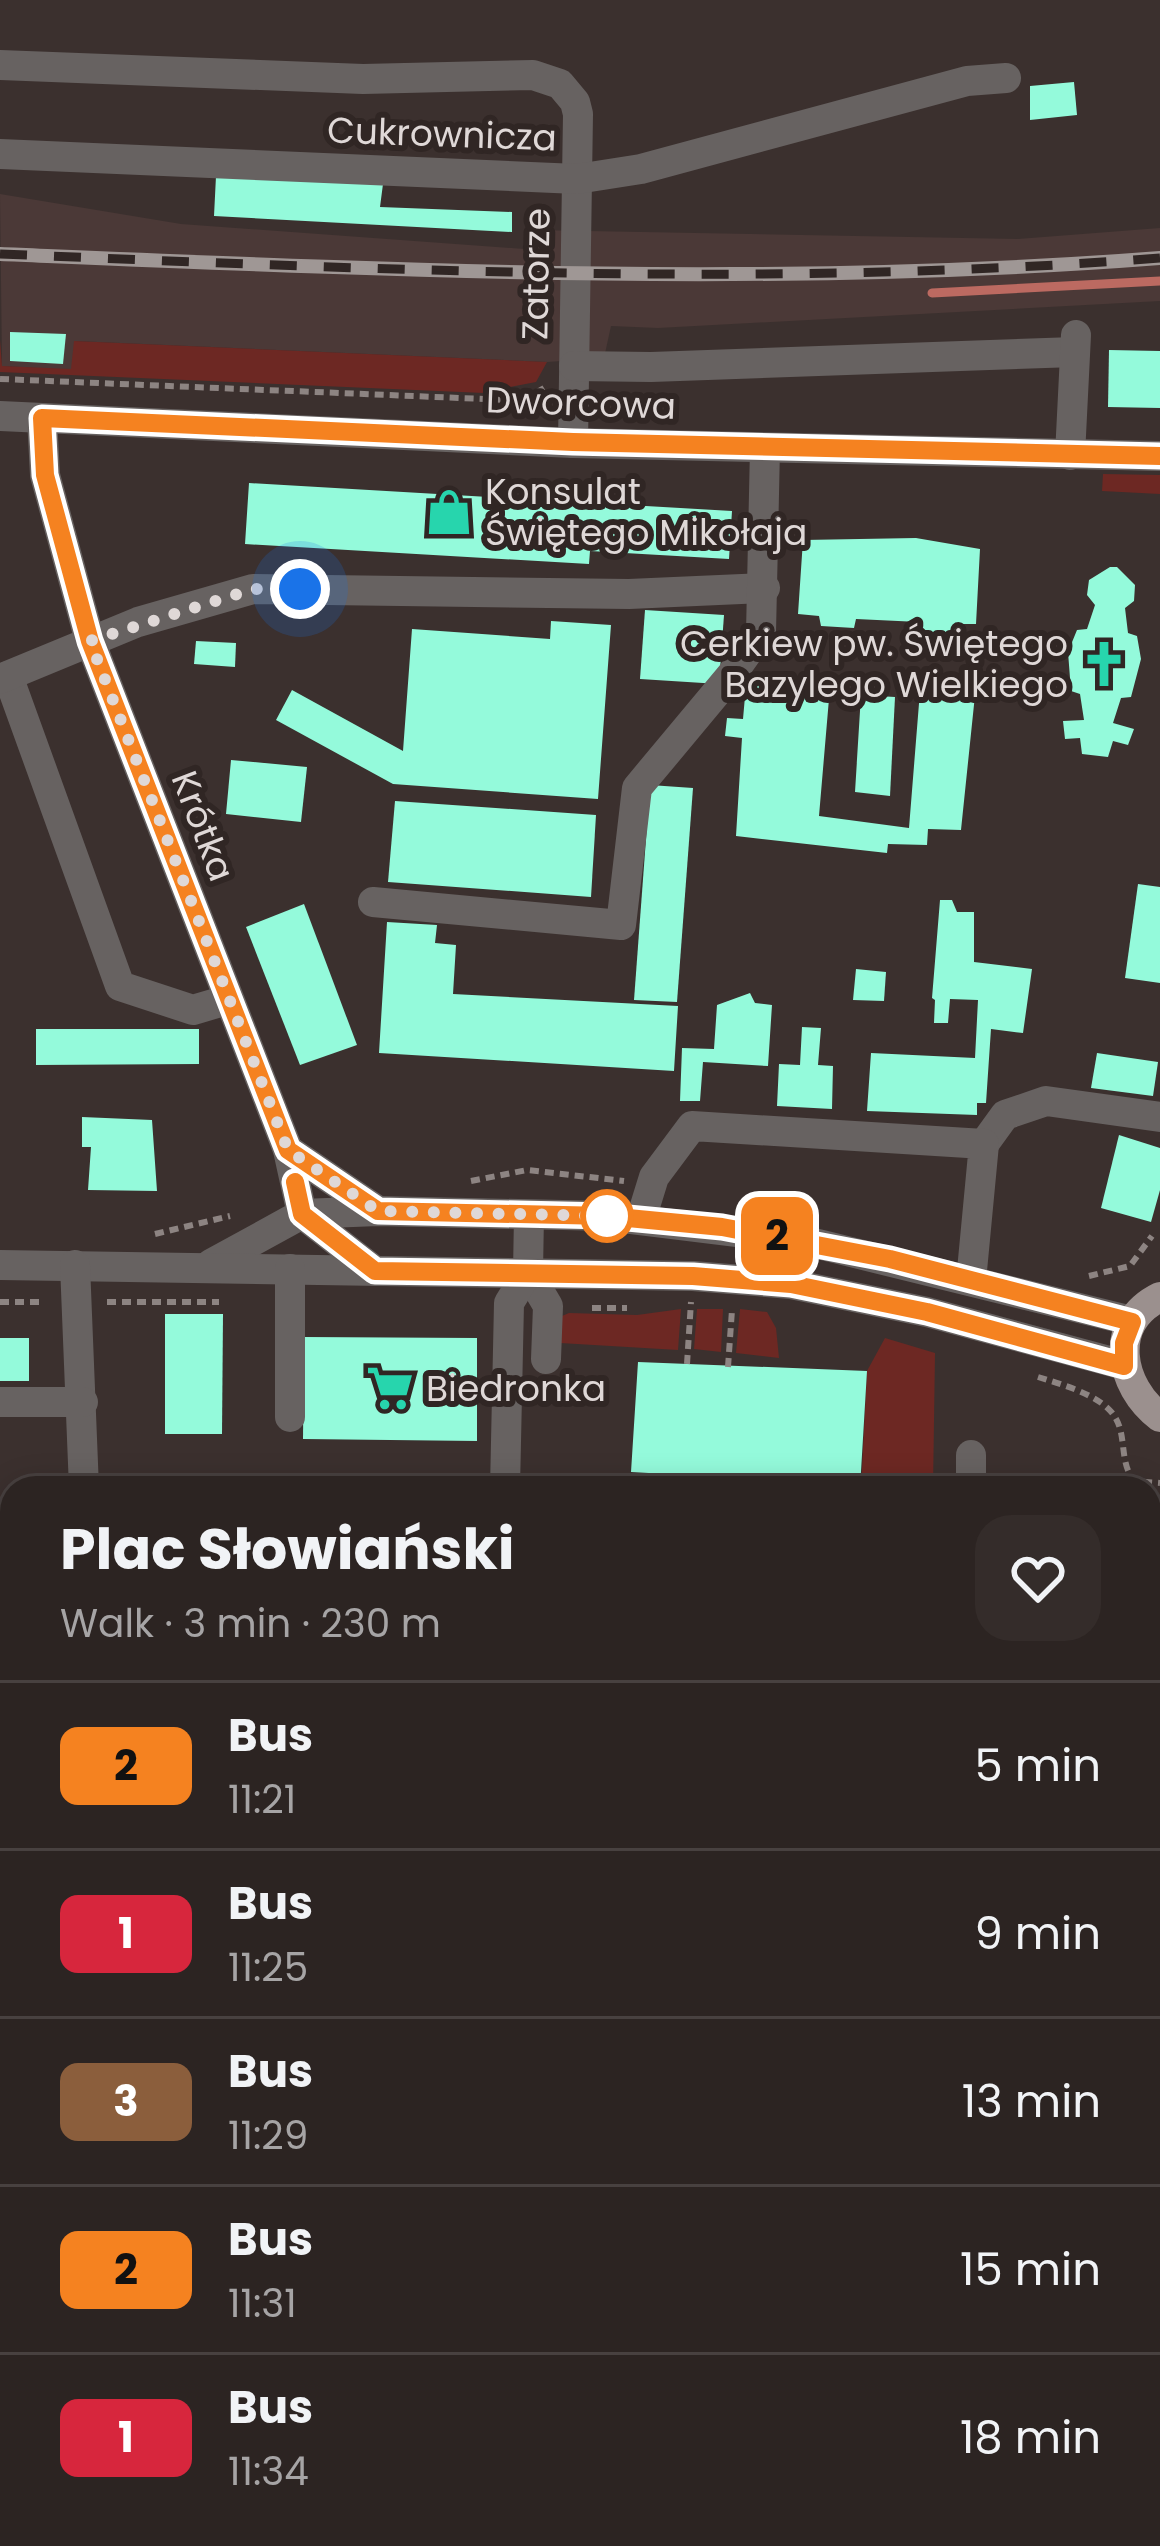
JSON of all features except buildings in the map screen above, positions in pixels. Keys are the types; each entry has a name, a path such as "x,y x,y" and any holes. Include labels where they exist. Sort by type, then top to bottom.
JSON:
{"main road":[{"path":"1151,1300 1124,1343 1124,1366 1130,1386 1160,1417"}],"street":[{"name":"Cukrownicza","path":"0,65 363,79 549,77 568,92 578,114 577,179 0,154"},
{"path":"577,179 641,170 968,81 1006,78"},
{"name":"Zatorze","path":"573,442 562,372 577,179"},
{"path":"562,372 1075,344 1070,455"},
{"name":"Dworcowa","path":"0,416 573,442 1160,456"},
{"name":"Krótka","path":"42,418 45,475 90,641 288,1150 302,1214"},
{"path":"373,902 621,925 637,788 761,633 765,448"},
{"path":"227,1000 194,1010 120,986 4,677 90,641 253,589 629,594 765,589"},
{"path":"971,1281 984,1144 1005,1115 1046,1101 1160,1117"},
{"path":"641,1219 654,1177 692,1126 984,1144"},
{"path":"288,1150 378,1211"},
{"path":"205,1267 302,1214 530,1215 641,1219 802,1240 971,1281 1151,1300"},
{"path":"302,1214 375,1271"},
{"path":"505,1476 509,1303 528,1272 530,1215"},
{"path":"75,1264 84,1476"},
{"path":"0,1265 528,1272 791,1284 927,1312 1124,1366"},
{"path":"290,1269 290,1417"},
{"path":"528,1272 548,1306 546,1359"},
{"path":"0,1402 83,1402"},
{"path":"971,1455 971,1476"}],"path":[{"path":"0,379 509,400 536,394 562,372"},
{"path":"148,1237 240,1214"},
{"path":"1082,1276 1099,1277 1130,1266 1152,1236"},
{"path":"687,1364 691,1301"},
{"path":"728,1366 733,1301"},
{"path":"1057,1383 1102,1404 1116,1418 1129,1476"}],"shaded area":[{"path":"0,194 181,224 524,249 533,230 1018,239 1160,228 1160,301 658,328 611,326 604,358 547,362 75,341 72,370 2,366"},
{"path":"0,340 2,366 71,369 74,341 547,362 536,382 510,387 507,394 0,372"},
{"path":"1103,474 1160,475 1160,494 1102,491"},
{"path":"681,1309 678,1350 560,1343 562,1316 569,1313 637,1315"},
{"path":"697,1309 723,1309 721,1352 694,1349"},
{"path":"740,1309 767,1312 776,1328 779,1358 736,1353"},
{"path":"885,1338 935,1353 933,1476 862,1476 867,1371"}],"waterway":[{"path":"932,293 1160,281"}],"railway":[{"path":"0,254 435,270 725,274 1015,267 1160,258"}],"bus line":[{"name":"2","path":"295,1182 302,1214 375,1271 693,1276 791,1284 927,1312 1124,1366 1124,1343 1132,1322 890,1259 722,1227 641,1219 378,1211 288,1150 90,641 45,475 42,418 573,442 1160,456"}],"place":[{"name":"Konsulat Świętego Mikołaja","path":"449,512"},
{"name":"Cerkiew pw. Świętego Bazylego Wielkiego","path":"1104,664"},
{"name":"Biedronka","path":"390,1388"}],"route":[{"path":"300,589 253,589 90,641 288,1150 378,1211 607,1216"}]}
